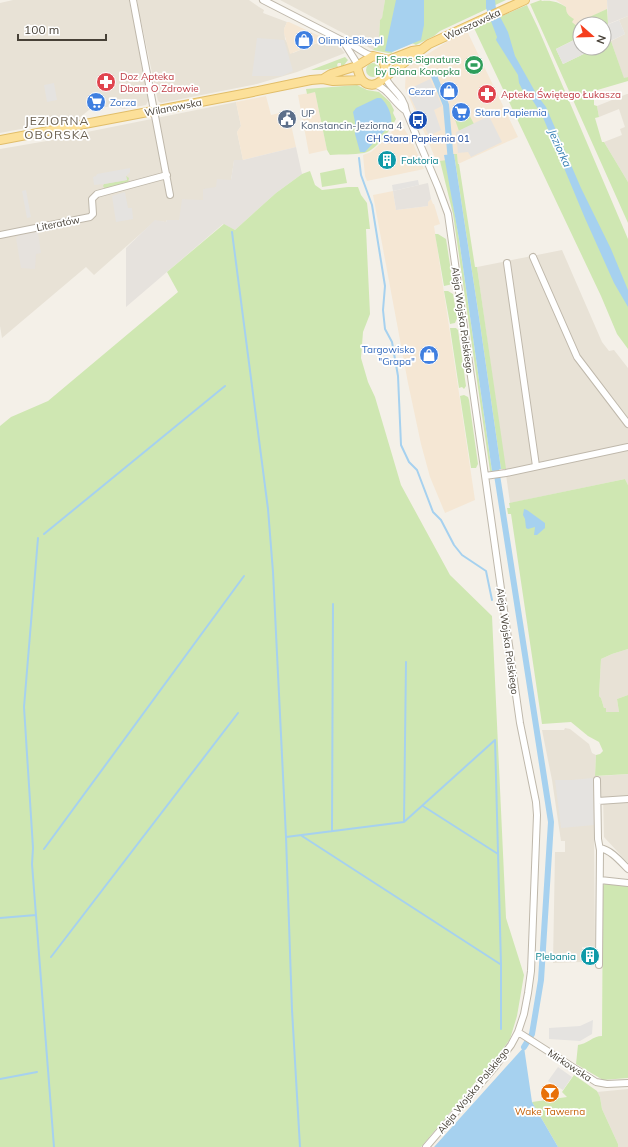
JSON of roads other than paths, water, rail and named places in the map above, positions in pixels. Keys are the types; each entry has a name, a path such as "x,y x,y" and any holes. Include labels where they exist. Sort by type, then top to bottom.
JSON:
{"main road":[{"name":"Warszawska","path":"381,58 391,60 412,51 419,50 523,1"},
{"name":"Warszawska","path":"388,75 415,56 419,50"},
{"path":"373,56 381,58 388,75 374,84 368,84 362,80 358,66 373,56"},
{"name":"Wilanowska","path":"323,79 331,74 358,66"},
{"name":"Wilanowska","path":"0,140 311,80 362,80"}],"street":[{"path":"133,0 170,195"},
{"path":"263,0 343,41 352,44 365,54 373,56"},
{"path":"343,41 358,66"},
{"name":"Aleja Wojska Polskiego","path":"388,75 388,83 403,100 406,111 436,181 448,214 488,475 520,723 536,802 537,815 531,971 526,1005 518,1032 494,1068 426,1147"},
{"name":"Aleja Wojska Polskiego","path":"374,84 384,90 400,107 406,111"},
{"name":"Literatów","path":"0,235 90,217 93,214 92,199 97,194 167,175"},
{"path":"533,257 577,357 628,424"},
{"path":"507,263 536,466"},
{"path":"488,475 628,447"},
{"path":"597,780 600,848 599,965"},
{"path":"598,801 628,799"},
{"path":"600,848 614,855 628,869"},
{"path":"600,880 628,882"},
{"name":"Mirkowska","path":"518,1032 596,1082 607,1084 628,1083"}],"water":[{"path":"396,0 424,0 424,25 421,40 392,52 385,51"},
{"name":"Jeziorka","path":"486,0 495,0 496,9 508,32 515,56 537,95 546,107 581,188 611,249 628,290 628,307 614,283 542,115 531,98 522,89 519,83 518,75 496,40 497,37 486,8"},
{"path":"377,98 381,98 387,106 391,117 391,124 365,152 360,152 355,134 353,112 356,108"},
{"path":"454,154 501,469 492,471 459,239 444,155"},
{"path":"524,509 545,523 545,528 537,535 534,535 535,527 528,529 526,528 523,515"},
{"path":"524,1047 532,1102 558,1147 434,1147"}],"waterway":[{"path":"434,76 446,105 451,162"},
{"path":"359,158 361,175 372,205 385,286 383,310 385,329 392,342 398,376 401,445 409,462 417,470 433,512 441,520 454,545 462,555 486,571 492,600"},
{"path":"232,232 268,509 273,572 286,837 292,1010 300,1147"},
{"path":"44,534 225,386"},
{"path":"495,462 551,822 541,980 532,1034 524,1047"},
{"path":"38,538 24,707 33,848 32,864 54,1147"},
{"path":"44,849 244,576"},
{"path":"332,831 333,604"},
{"path":"404,822 406,662"},
{"path":"51,957 238,713"},
{"path":"286,837 404,822 495,740 501,964 501,1029"},
{"path":"423,806 498,854"},
{"path":"302,836 500,964"},
{"path":"0,918 36,915"},
{"path":"0,1079 37,1072"}],"place":[{"name":"OlimpicBike.pl","path":"304,40"},
{"name":"Fit Sens Signature by Diana Konopka","path":"474,65"},
{"name":"Doz Apteka Dbam O Zdrowie","path":"106,82"},
{"name":"Cezar","path":"449,91"},
{"name":"Apteka Świętego Łukasza","path":"487,94"},
{"name":"Zorza","path":"96,102"},
{"name":"Stara Papiernia","path":"461,112"},
{"name":"UP Konstancin-Jeziorna 4","path":"287,119"},
{"name":"CH Stara Papiernia 01","path":"418,120"},
{"name":"Faktoria","path":"387,160"},
{"name":"Targowisko \"Grapa\"","path":"429,355"},
{"name":"Plebania","path":"590,956"},
{"name":"Wake Tawerna","path":"550,1093"}],"district":[{"name":"JEZIORNA OBORSKA","path":"57,128"}]}
